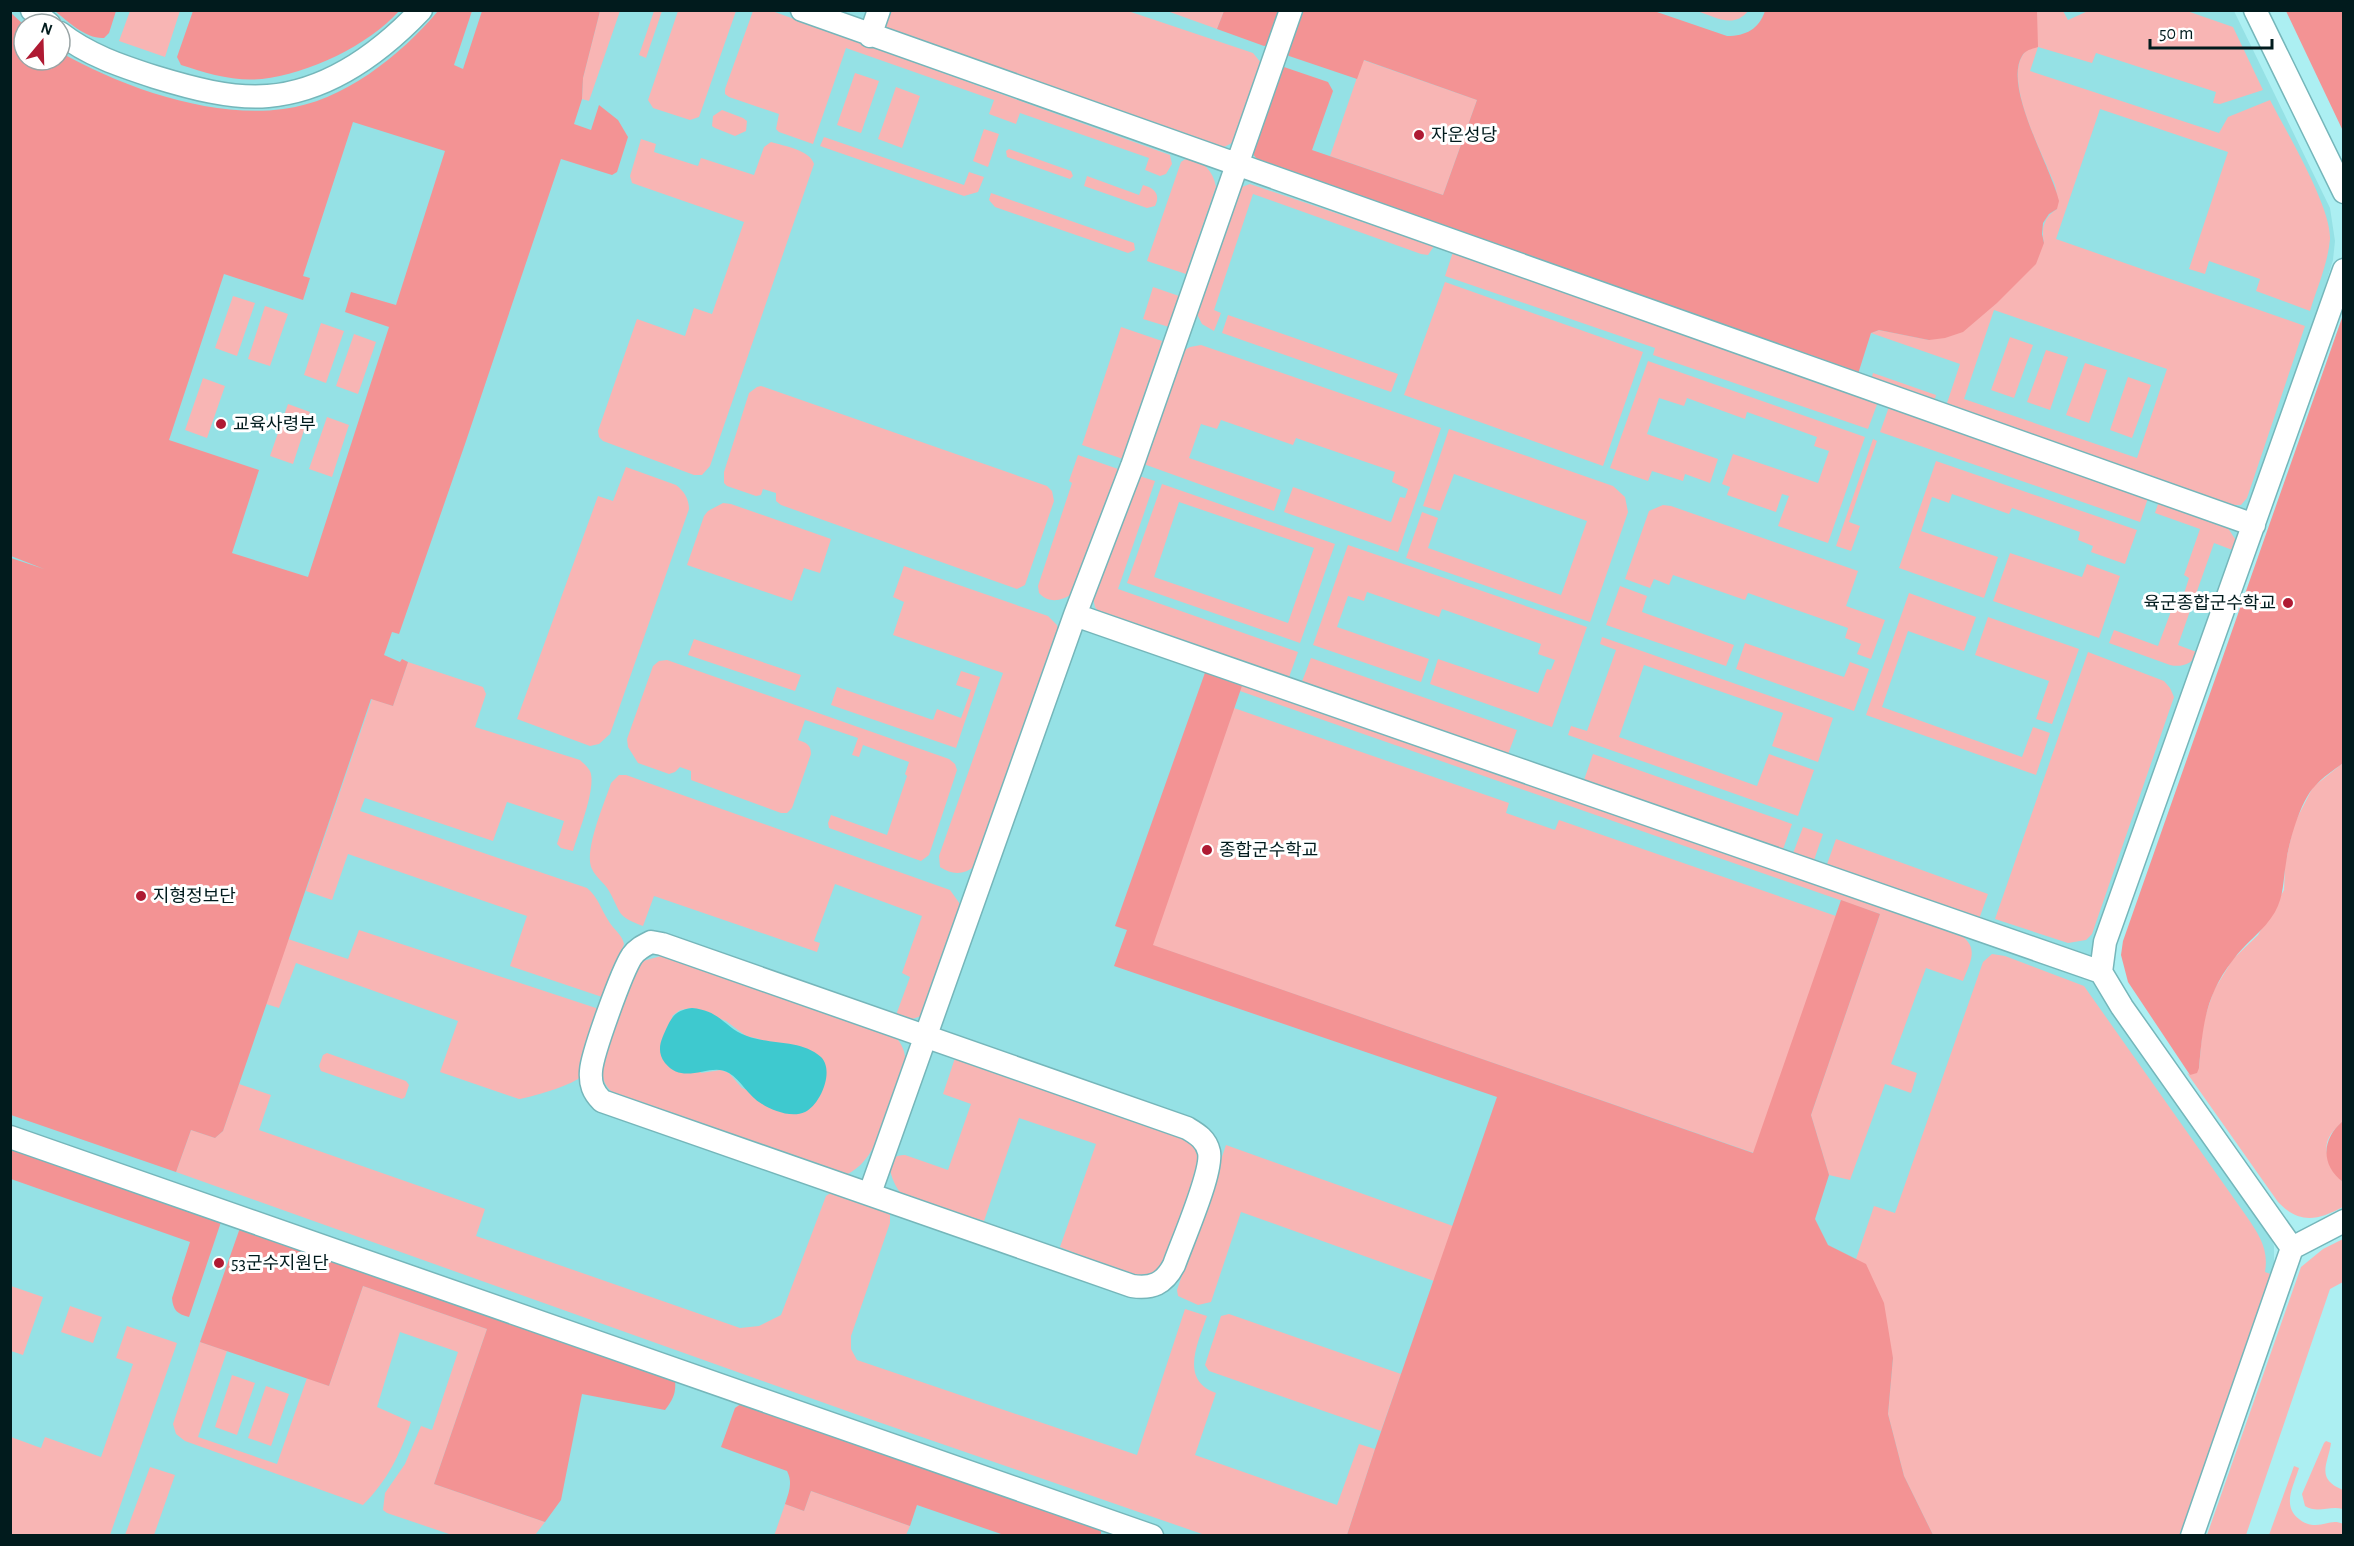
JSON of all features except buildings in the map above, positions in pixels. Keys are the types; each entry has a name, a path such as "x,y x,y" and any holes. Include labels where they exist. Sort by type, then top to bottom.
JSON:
{"street":[{"path":"72,41 107,61 177,84 237,96 268,96 296,91 352,67 374,54 399,34 422,10"},
{"path":"802,10 2254,525"},
{"path":"870,36 879,10"},
{"path":"870,1193 1075,615 1132,466 1291,10"},
{"path":"2255,10 2343,192"},
{"path":"2292,1248 2122,1007 2101,972 2105,942 2343,270"},
{"path":"1075,615 2101,972"},
{"path":"651,942 662,944 1187,1128 1199,1135 1206,1143 1210,1164 1174,1265 1162,1282 1144,1288 1132,1286 870,1193 602,1101 594,1094 591,1084 593,1059 628,964 640,947 651,942"},
{"path":"10,1137 1152,1536"},
{"path":"2192,1536 2292,1248 2343,1221"}],"shaded area":[{"path":"193,10 399,11 371,35 336,56 299,71 252,80 220,76 181,65 177,57"},
{"name":"종합군수학교","path":"10,11 2234,11 2330,208 2335,241 2333,260 2318,310 2096,940 2093,983 2270,1234 2274,1246 2274,1269 2184,1535 11,1535"},
{"path":"116,11 109,33 104,38 90,36 72,25 72,12 56,12"},
{"path":"130,11 180,11 165,57 119,41"},
{"path":"438,11 472,11 454,65 463,69 482,11 600,11 583,78 582,99 574,124 591,130 599,105 618,120 628,137 617,172 612,175 561,159 399,634 392,632 384,655 400,662 402,659 408,662 393,706 371,699 223,1131 215,1138 191,1130 176,1172 11,1115 11,558 44,569 11,556 11,13 12,72 72,72 72,58 139,88 197,105 227,109 256,111 305,105 349,87 407,44","holes":["353,122 445,151 396,305 351,292 345,312 389,327 308,577 232,553 259,470 169,440 224,274 303,300 310,278 303,276"]},
{"path":"600,11 620,11 589,101 582,99 583,78"},
{"path":"654,11 662,11 646,58 639,55"},
{"path":"678,11 736,11 699,117 690,120 653,108 648,100"},
{"path":"753,11 772,11 1170,155 1172,164 1166,174 1160,176 1145,170 1149,158 1020,113 1016,124 989,114 994,100 846,48 813,144 779,132 776,129 779,114 725,94"},
{"path":"885,11 1128,11 1253,53 1262,64 1236,141 1218,150 889,37 881,22"},
{"path":"1167,11 1224,11 1217,29"},
{"path":"1224,11 1282,11 1269,45 1264,46 1217,29"},
{"path":"1296,11 1654,11 1727,36 1740,35 1751,30 1765,11 2037,11 2038,47 2027,51 2022,56 2018,70 2019,87 2030,127 2059,201 2057,209 2049,214 2043,223 2044,243 2036,264 1997,303 1963,332 1929,340 1879,330 1871,333 1858,374 1259,162 1253,154 1253,146 1281,66 1328,82 1333,91 1312,150 1443,195 1477,100 1364,60 1357,79 1289,56 1284,52"},
{"path":"1697,11 1748,11 1737,19 1724,20"},
{"path":"2037,11 2063,11 2068,20 2088,11 2187,11 2233,27 2263,90 2220,104 2213,103 2216,92 2096,53 2092,63 2038,47 2030,71 2219,133 2228,117 2270,100 2316,189 2328,225 2330,239 2325,266 2310,311 2256,291 2260,279 2209,261 2205,274 2189,269 2228,152 2100,109 2056,239 2305,326 2247,498 2241,505 2228,505 1946,406 1960,364 1871,333 1879,330 1929,340 2044,243 2045,223 2057,209 2057,195 2029,123 2019,90 2020,61 2026,51","holes":["1994,310 2167,369 2137,458 1964,399"]},
{"path":"2286,11 2343,11 2343,131"},
{"path":"1363,60 1477,100 1443,195 1330,156"},
{"path":"855,73 879,81 861,133 837,125"},
{"path":"896,87 920,96 902,148 878,139"},
{"path":"722,110 747,121 746,131 735,136 712,126 713,116"},
{"path":"984,129 999,134 988,167 973,161"},
{"path":"824,137 964,185 969,172 984,177 978,192 964,196 820,146"},
{"path":"641,139 656,144 654,152 698,166 701,158 754,175 764,147 771,142 802,152 812,159 814,164 710,466 702,475 694,475 603,441 599,437 598,431 637,319 685,336 694,308 712,314 744,222 632,183 630,176"},
{"path":"1009,149 1071,171 1073,176 1070,179 1007,157 1006,151"},
{"path":"1187,158 1198,161 1210,171 1216,187 1186,274 1147,261 1181,162"},
{"path":"1087,176 1139,195 1143,185 1147,186 1157,195 1157,202 1155,206 1147,208 1084,186"},
{"path":"1250,184 1434,246 1428,255 1421,254 1253,194 1214,310 1221,313 1214,331 1202,324 1196,312 1239,188"},
{"path":"991,193 1134,243 1135,250 1128,253 995,207 989,200"},
{"path":"1453,252 1879,399 1868,429 1653,355 1655,348 1445,276"},
{"path":"1445,282 1643,352 1603,466 1404,395"},
{"path":"1153,287 1179,296 1169,327 1143,319"},
{"path":"233,296 255,303 237,356 215,348"},
{"path":"265,306 288,314 270,366 248,359"},
{"path":"1228,315 1398,374 1391,392 1222,333"},
{"path":"2343,315 2343,763 2318,783 2305,801 2290,844 2278,906 2265,925 2233,960 2216,986 2204,1024 2199,1068 2197,1073 2190,1075 2128,982 2121,955 2123,941"},
{"path":"321,323 344,331 326,383 304,375"},
{"path":"1121,327 1162,341 1123,459 1082,445"},
{"path":"354,334 376,342 358,394 336,386"},
{"path":"2010,337 2033,345 2014,398 1991,390"},
{"path":"1201,345 1441,428 1398,552 1284,512 1293,487 1391,522 1400,497 1405,498 1408,489 1392,482 1395,472 1296,438 1293,445 1221,420 1217,429 1201,424 1189,458 1281,490 1274,511 1138,462 1181,352"},
{"path":"2046,350 2068,357 2050,410 2027,402"},
{"path":"1648,361 1865,437 1828,543 1778,526 1789,496 1782,494 1776,512 1727,495 1730,487 1722,484 1733,454 1818,483 1829,451 1814,446 1817,437 1747,412 1745,419 1687,398 1684,406 1659,398 1647,434 1718,459 1710,483 1685,474 1683,481 1652,471 1648,481 1610,468"},
{"path":"2085,363 2107,370 2089,423 2066,415"},
{"path":"1873,373 1936,395 1934,402 1871,380"},
{"path":"2128,377 2151,385 2132,438 2110,430"},
{"path":"203,378 225,386 207,438 185,430"},
{"path":"761,386 1047,486 1052,491 1054,501 1025,585 1017,589 781,505 776,501 776,493 763,489 761,495 756,496 727,486 724,483 724,472 749,393"},
{"path":"288,404 310,412 293,464 270,456"},
{"path":"1890,404 2149,495 2140,522 1880,432"},
{"path":"327,417 349,425 332,477 309,469"},
{"path":"1449,429 1613,486 1625,497 1628,512 1590,622 1406,558 1422,512 1438,518 1428,548 1561,595 1587,521 1454,474 1440,511 1423,506"},
{"path":"1873,439 1877,441 1849,522 1860,526 1851,551 1836,546"},
{"path":"1078,455 1118,469 1073,593 1064,598 1051,600 1039,593 1038,586 1072,483 1069,481"},
{"path":"1936,461 2137,530 2125,564 2091,552 2093,546 2078,540 2080,532 2012,508 2009,514 1952,494 1949,503 1932,497 1921,531 1998,557 1984,598 1899,568"},
{"path":"626,467 676,485 686,496 689,509 610,734 599,744 590,746 517,719 598,496 613,501"},
{"path":"1133,474 1155,481 1118,589 1298,652 1288,680 1101,615 1095,607 1093,598"},
{"path":"1162,484 1335,544 1300,643 1127,583","holes":["1179,502 1314,548 1288,623 1154,577"]},
{"path":"2160,498 2226,525 2235,539 2235,551 2214,543 2178,645 2199,653 2190,662 2179,666 2170,665 2109,643 2114,630 2158,646 2176,598 2182,600 2189,578 2184,575 2200,529 2155,513"},
{"path":"723,503 831,539 820,573 804,568 792,601 687,565 704,516 708,511"},
{"path":"1663,505 1858,571 1846,606 1885,620 1871,659 1857,654 1861,644 1845,638 1848,628 1748,593 1745,600 1673,575 1669,585 1654,579 1650,588 1625,579 1649,511"},
{"path":"1348,545 1587,627 1552,727 1430,684 1438,659 1538,693 1547,669 1551,670 1555,660 1538,654 1541,644 1442,609 1439,617 1367,592 1364,601 1348,596 1337,627 1429,659 1421,682 1313,645"},
{"path":"2010,553 2082,577 2087,564 2120,576 2099,638 1993,601"},
{"path":"904,566 1048,616 1057,625 1059,633 975,866 962,872 953,873 940,867 939,856 1003,673 893,635 904,602 893,597"},
{"path":"1620,586 1647,596 1642,612 1734,645 1726,666 1606,625"},
{"path":"1909,593 1976,617 1964,651 1908,631 1882,707 2022,757 2033,727 2050,733 2036,775 1866,715"},
{"path":"1988,617 2079,649 2052,724 2036,719 2049,681 1975,655"},
{"path":"1602,637 1833,718 1818,762 1772,746 1783,713 1644,665 1619,737 1757,786 1769,754 1814,770 1798,816 1568,735 1571,726 1587,731 1616,650 1600,644"},
{"path":"694,639 801,675 795,691 688,655"},
{"path":"1745,643 1844,677 1850,662 1869,669 1854,711 1736,669"},
{"path":"2088,652 2164,681 2174,697 2092,934 2086,940 2068,943 1995,919"},
{"path":"1311,658 1517,730 1507,757 1301,684"},
{"path":"667,660 949,759 955,764 957,770 929,855 921,861 829,828 831,815 887,835 907,776 905,774 909,762 863,745 859,757 852,755 858,738 805,720 798,740 809,746 811,754 792,808 787,813 781,813 691,780 691,771 680,767 669,774 638,763 628,747 627,739 653,666 659,661"},
{"path":"408,662 483,687 486,694 475,727 580,760 590,771 589,799 573,851 561,848 557,844 564,821 507,802 493,841 365,798 360,811 587,888 597,899 624,944 605,998 510,966 527,916 348,854 332,900 306,891 372,699 393,706"},
{"path":"1207,667 1244,680 1153,945 1753,1153 1841,900 1880,914 1811,1115 1829,1175 1815,1219 1828,1245 1866,1264 1884,1303 1893,1358 1888,1414 1904,1476 1933,1535 1347,1535 1497,1097 1114,966 1127,930 1115,926"},
{"path":"961,671 980,677 956,748 831,705 837,687 933,720 937,709 961,718 971,690 956,685"},
{"path":"1244,680 1955,931 1963,937 1971,947 1972,953 1963,981 1926,968 1891,1064 1917,1073 1911,1093 1885,1084 1850,1180 1829,1175 1811,1115 1880,914 1240,691"},
{"path":"1234,708 1509,803 1506,813 1555,830 1559,820 1836,916 1754,1153 1152,945"},
{"path":"1593,754 1792,824 1782,852 1583,783"},
{"path":"2343,763 2344,1121 2333,1131 2326,1147 2329,1159 2343,1182 2343,1207 2325,1215 2309,1218 2294,1214 2278,1202 2187,1073 2190,1075 2199,1068 2203,1023 2214,990 2233,959 2258,935 2284,890 2285,865 2294,824 2313,787"},
{"path":"619,775 626,775 950,890 960,904 960,912 925,1015 912,1019 896,1015 910,977 902,973 922,916 835,884 814,941 820,943 817,952 654,896 643,926 624,917 607,888 592,869 590,861 592,839 600,814 611,783"},
{"path":"1803,827 1823,834 1813,863 1792,856"},
{"path":"1836,839 1988,894 1978,922 1826,867"},
{"path":"359,930 602,1010 579,1078 541,1094 519,1099 440,1072 458,1021 296,963 279,1008 266,1004 288,939 348,959"},
{"path":"1992,954 2005,956 2084,986 2259,1236 2266,1256 2265,1272 2273,1275 2184,1535 1933,1535 1904,1476 1888,1414 1893,1358 1856,1259 1874,1206 1895,1213 1983,962"},
{"path":"661,956 672,957 892,1033 903,1050 904,1066 878,1139 865,1160 846,1175 616,1096 604,1080 603,1067 615,1024 635,969 643,961","holes":["692,1008 726,1021 746,1036 759,1039 826,1079 818,1098 805,1112 742,1088 729,1073 721,1070 701,1073 672,1016 680,1010"]},
{"path":"692,1008 717,1016 739,1033 756,1039 804,1047 821,1057 827,1071 824,1087 816,1102 800,1114 783,1113 757,1101 733,1076 722,1070 689,1074 673,1070 665,1063 660,1053 662,1039 672,1018 680,1011"},
{"path":"327,1053 406,1081 409,1085 405,1097 402,1099 321,1071 319,1066 323,1055"},
{"path":"955,1058 1186,1140 1192,1145 1199,1163 1167,1261 1160,1269 1149,1276 1137,1276 1115,1270 1060,1247 1096,1144 1019,1118 984,1221 902,1195 890,1171 892,1160 897,1156 905,1155 948,1170 971,1104 943,1094"},
{"path":"239,1084 271,1095 259,1130 485,1209 476,1236 740,1328 759,1326 781,1315 826,1196 832,1192 887,1209 890,1223 851,1336 851,1349 857,1360 1137,1455 1185,1309 1207,1316 1196,1349 1195,1370 1198,1379 1205,1387 1216,1393 1195,1455 1337,1505 1359,1444 1375,1449 1347,1535 1205,1535 861,1416 176,1172 191,1130 215,1138 223,1131"},
{"path":"2343,1121 2343,1182 2330,1168 2326,1152 2331,1135"},
{"path":"11,1144 221,1222 189,1317 176,1311 172,1298 190,1242 11,1179"},
{"path":"1226,1145 1453,1226 1434,1281 1241,1212 1211,1302 1198,1305 1178,1296 1177,1290"},
{"path":"241,1225 674,1373 673,1397 665,1410 582,1394 561,1500 545,1522 434,1484 487,1329 363,1286 329,1386 200,1342"},
{"path":"2343,1239 2343,1282 2330,1289 2246,1535 2207,1535 2301,1267 2323,1249"},
{"path":"11,1286 43,1297 23,1355 11,1351"},
{"path":"363,1286 487,1329 434,1484 545,1522 535,1535 452,1535 383,1510 385,1493 405,1464 421,1426 432,1430 458,1352 400,1332 377,1407 411,1422 392,1467 363,1505 185,1441 176,1434 173,1424 200,1342 227,1351 198,1437 277,1464 307,1378 329,1386"},
{"path":"70,1306 102,1317 93,1343 61,1332"},
{"path":"1229,1314 1401,1374 1381,1431 1209,1371 1205,1365 1221,1316"},
{"path":"127,1326 177,1343 110,1535 11,1535 11,1437 41,1448 45,1437 101,1457 133,1364 116,1358"},
{"path":"232,1375 255,1383 237,1435 215,1427"},
{"path":"266,1386 289,1394 271,1446 248,1438"},
{"path":"745,1401 1101,1530 1101,1535 1004,1535 917,1505 910,1526 811,1491 804,1511 785,1504 790,1484 787,1471 721,1447 735,1408"},
{"path":"2326,1441 2331,1443 2325,1470 2326,1476 2334,1486 2343,1490 2343,1509 2310,1508 2305,1506 2302,1494"},
{"path":"2294,1466 2299,1468 2290,1496 2294,1514 2303,1522 2311,1525 2336,1522 2343,1524 2343,1535 2269,1535"},
{"path":"150,1467 175,1475 154,1535 125,1535"},
{"path":"811,1491 910,1526 906,1535 774,1536 785,1504 804,1511"}],"place":[{"name":"자운성당","path":"1419,135"},
{"name":"교육사령부","path":"221,424"},
{"name":"육군종합군수학교","path":"2288,603"},
{"name":"종합군수학교","path":"1207,850"},
{"name":"지형정보단","path":"141,896"},
{"name":"53군수지원단","path":"219,1263"}]}
